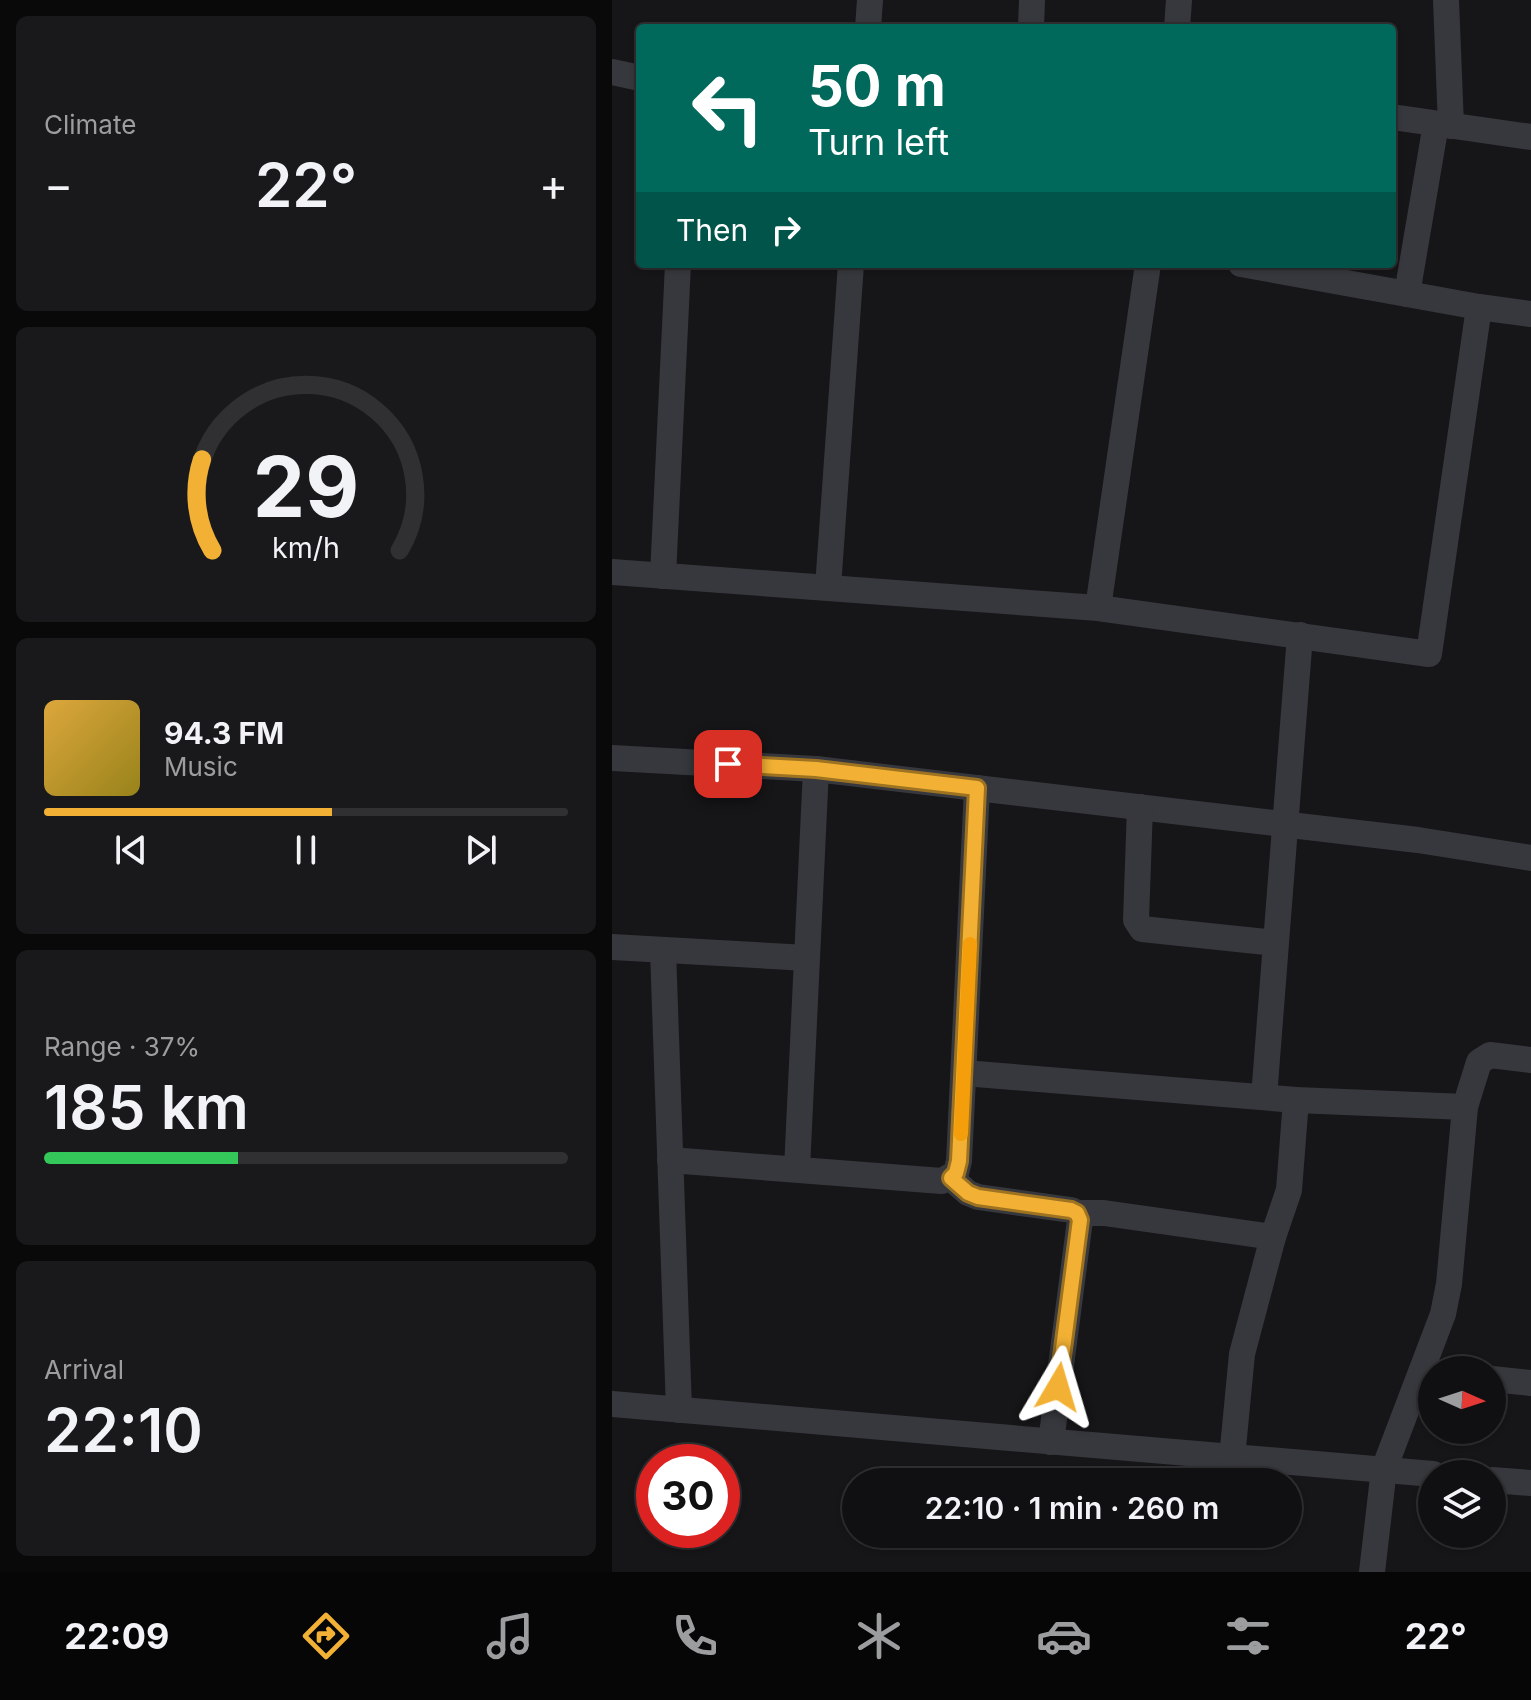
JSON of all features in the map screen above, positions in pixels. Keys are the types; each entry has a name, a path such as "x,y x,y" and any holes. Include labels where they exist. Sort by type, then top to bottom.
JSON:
{"street":[{"path":"868,24 870,0"},
{"path":"1031,24 1032,0"},
{"path":"1177,24 1179,0"},
{"path":"1407,294 1443,125 1446,0"},
{"path":"612,72 636,77"},
{"path":"1396,118 1531,137"},
{"path":"663,576 678,268"},
{"path":"828,587 851,268"},
{"path":"1098,608 1147,268"},
{"path":"1263,268 1531,314"},
{"path":"612,572 1098,608 1429,654 1479,307"},
{"path":"1264,1097 1300,635"},
{"path":"612,758 816,769 1418,840 1531,858"},
{"path":"797,1169 816,769"},
{"path":"670,1160 942,1181 956,1173 964,1073 977,788"},
{"path":"1140,807 1136,920 1142,929 1275,943"},
{"path":"612,947 807,958"},
{"path":"663,950 679,1410"},
{"path":"1431,1356 1449,1284 1465,1107 1479,1062 1490,1055 1531,1060"},
{"path":"964,1073 1296,1100 1465,1107"},
{"path":"1232,1458 1242,1354 1273,1237 1289,1190 1296,1100"},
{"path":"951,1178 968,1193 978,1197 1077,1213 1104,1213 1273,1237"},
{"path":"1051,1442 1080,1220 1077,1213"},
{"path":"1506,1380 1531,1383"},
{"path":"1372,1572 1384,1469 1418,1392"},
{"path":"612,1404 1418,1472"},
{"path":"1506,1481 1531,1483"}],"slow traffic":[{"path":"961,1134 970,944"}],"route":[{"path":"728,764 816,769 977,788 959,1161 951,1178 968,1193 978,1197 1077,1213 1080,1220 1058,1387"}]}
